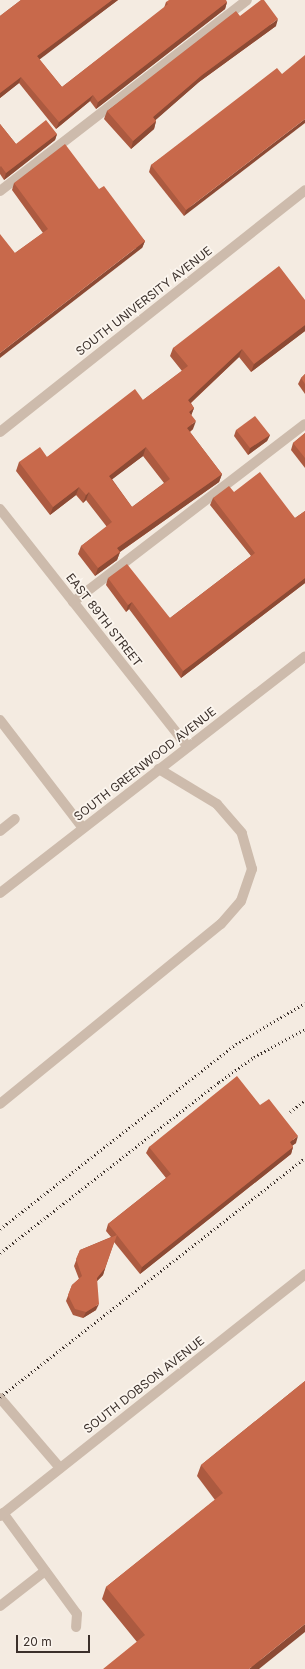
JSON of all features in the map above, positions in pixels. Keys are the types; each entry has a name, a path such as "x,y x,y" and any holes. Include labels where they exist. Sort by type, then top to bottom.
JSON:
{"street":[{"path":"0,191 247,0"},
{"name":"SOUTH UNIVERSITY AVENUE","path":"0,432 305,190"},
{"path":"73,602 305,424"},
{"name":"EAST 89TH STREET","path":"0,509 188,747"},
{"name":"SOUTH GREENWOOD AVENUE","path":"0,893 305,656"},
{"path":"0,720 83,828"},
{"path":"0,1104 221,924 241,901 252,868 242,833 216,804 159,769"},
{"path":"0,831 15,820"},
{"name":"SOUTH DOBSON AVENUE","path":"1,1514 305,1274"},
{"path":"0,1398 60,1468"},
{"path":"1,1514 77,1614 76,1627"},
{"path":"0,1606 45,1571"}],"building":[{"path":"21,0 112,0 37,56 62,87 168,4 166,2 169,0 226,0 227,2 98,102 93,95 59,122 21,77 0,93 0,16"},
{"path":"261,0 264,0 278,19 202,75 153,117 156,121 133,141 107,111 236,11 240,16"},
{"path":"305,55 305,119 186,210 151,165 277,68 282,74"},
{"path":"46,120 57,134 6,173 1,166 0,167 0,124 16,144"},
{"path":"65,144 99,189 104,186 145,241 0,353 0,234 15,253 48,229 14,183"},
{"path":"279,266 305,300 305,325 254,364 242,349 188,400 194,408 189,412 196,421 187,428 222,474 117,548 120,552 98,568 81,546 112,522 89,492 86,495 79,487 53,507 19,462 40,447 47,457 135,389 143,400 188,366 173,348","holes":["146,447 170,479 132,507 109,476"]},
{"path":"305,374 305,384 301,378"},
{"path":"255,416 270,435 250,448 236,430"},
{"path":"305,433 305,458 293,443"},
{"path":"260,472 295,518 305,511 305,578 183,671 132,602 128,605 108,578 127,564 170,618 255,553 213,498 229,486 234,492"},
{"path":"237,1076 260,1105 269,1099 298,1136 290,1142 293,1147 142,1267 108,1224 171,1174 149,1147"},
{"path":"117,1235 105,1268 97,1278 99,1304 86,1312 75,1309 68,1295 72,1285 82,1276 76,1259 80,1250"},
{"path":"305,1381 305,1624 249,1669 103,1669 145,1635 106,1587 223,1493 201,1465"}],"railway":[{"path":"0,1229 236,1044 305,1003"},
{"path":"0,1253 219,1082 254,1057 305,1029"},
{"path":"290,1112 305,1100"},
{"path":"0,1397 305,1158"}]}
